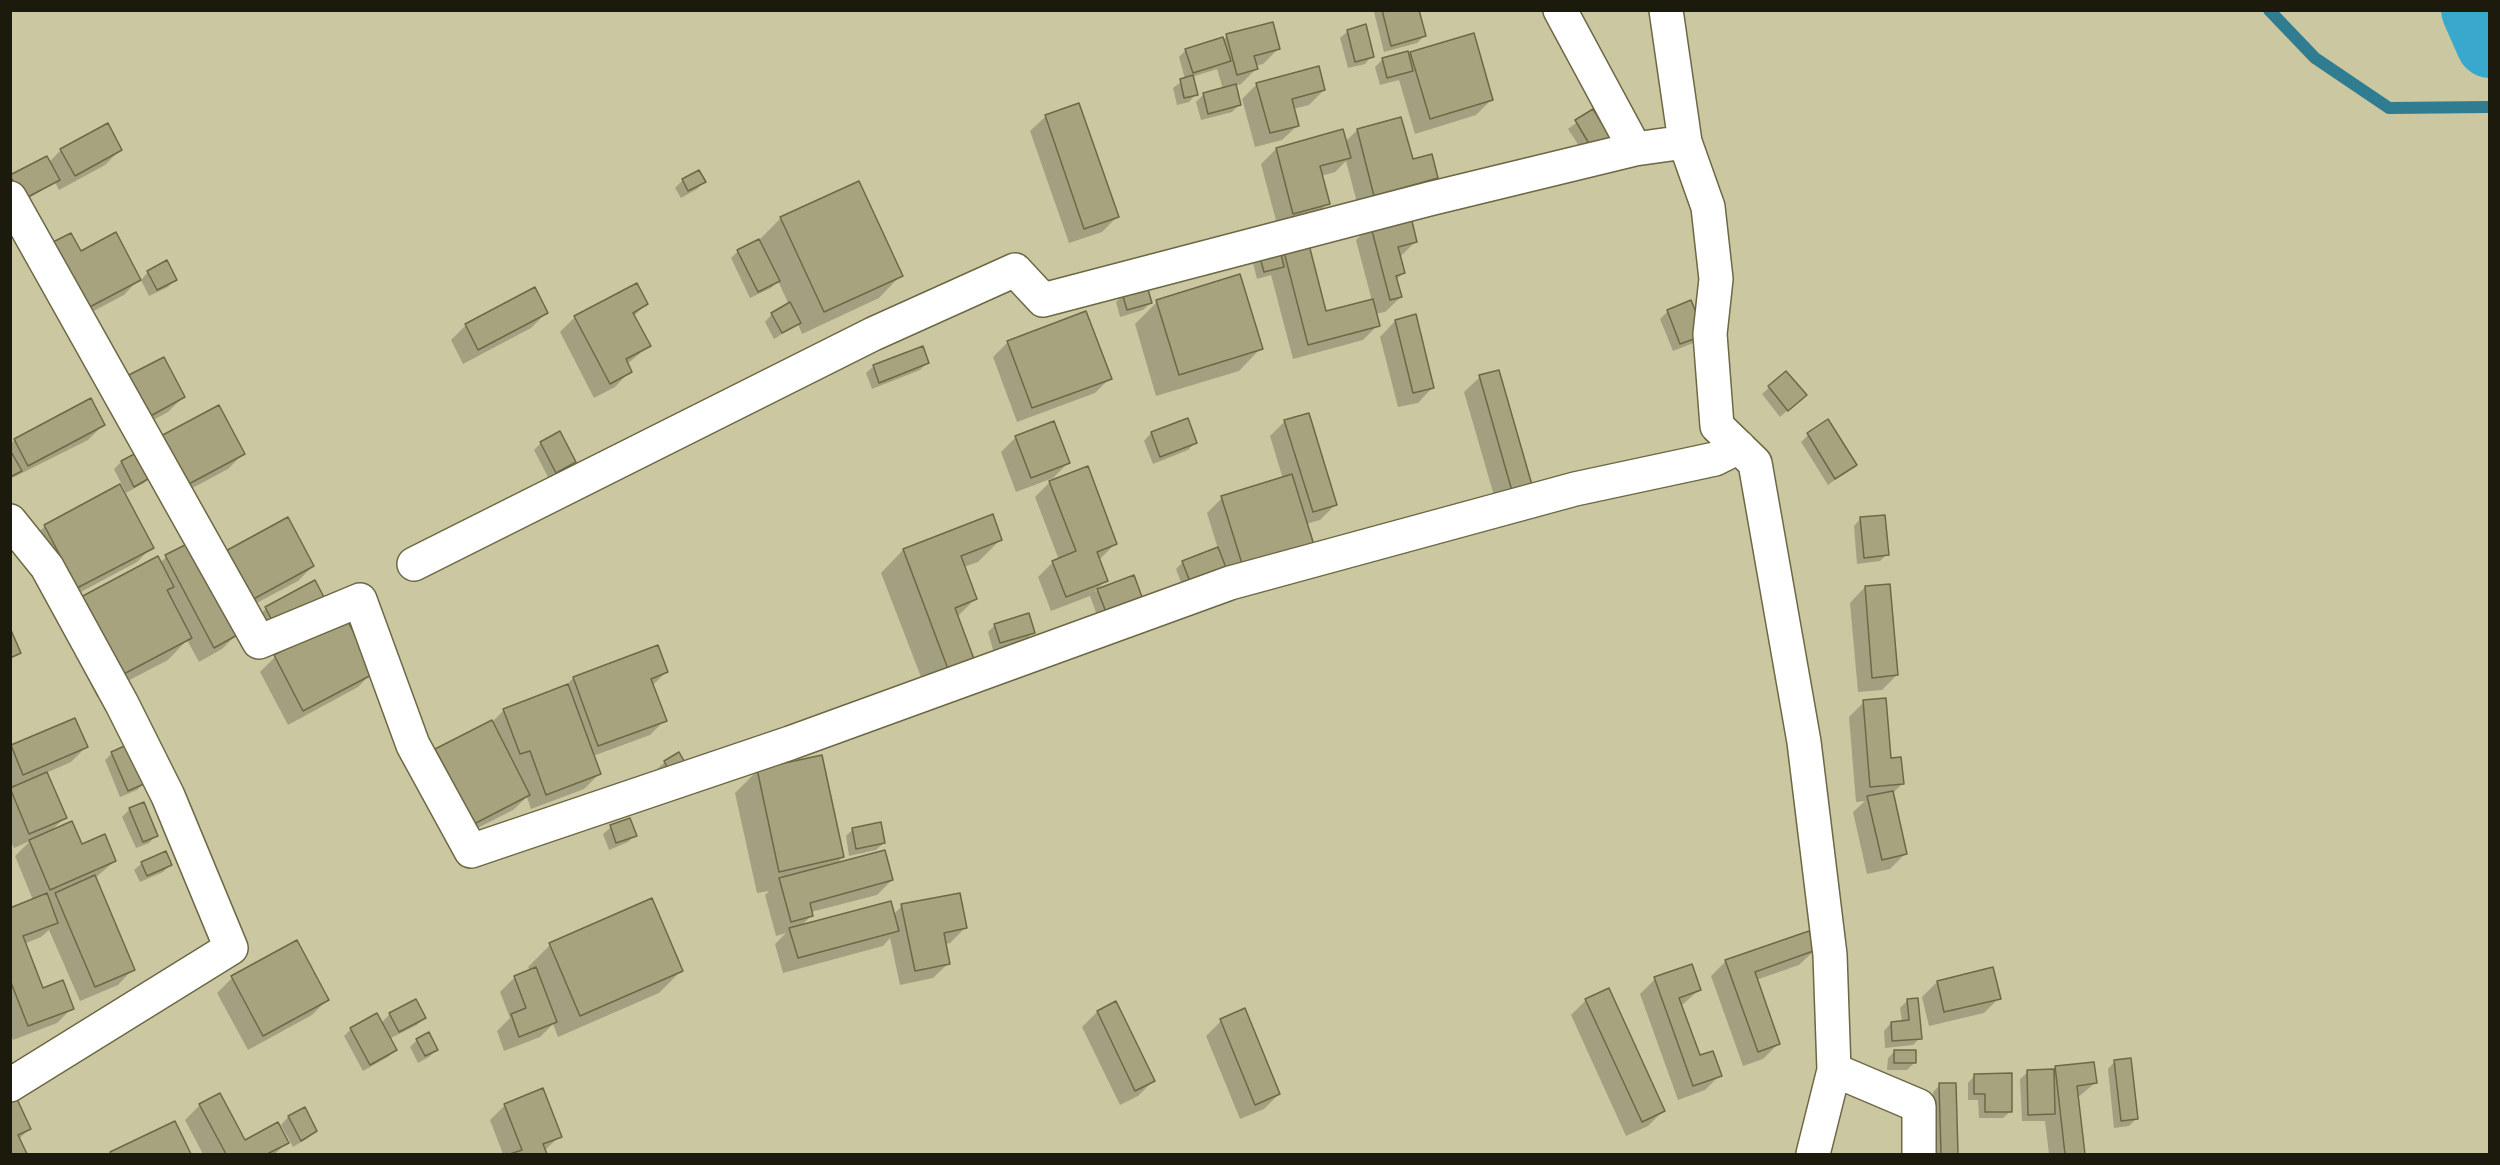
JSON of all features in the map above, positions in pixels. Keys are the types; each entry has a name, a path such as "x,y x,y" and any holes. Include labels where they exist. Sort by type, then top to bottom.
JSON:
{"street":[{"path":"1560,10 1635,149"},
{"path":"1666,10 1685,142 1708,207 1716,279 1710,334 1718,426 1755,463 1804,742 1830,955 1834,1070 1813,1155"},
{"path":"414,564 873,334 1015,270 1042,300 1429,199 1635,149 1685,142"},
{"path":"10,198 259,642 360,600 413,745 471,851 790,743 1230,583 1575,489 1715,459 1739,447"},
{"path":"10,1085 231,948 168,796 122,704 47,567 11,523"},
{"path":"1834,1070 1919,1106 1919,1155"}],"building":[{"path":"1382,10 1419,10 1426,36 1391,46"},
{"path":"1273,22 1280,49 1254,56 1258,69 1237,75 1226,34"},
{"path":"1366,24 1374,57 1355,62 1347,30"},
{"path":"1474,33 1493,100 1430,119 1410,52"},
{"path":"1223,37 1231,61 1193,73 1185,49"},
{"path":"1408,51 1413,71 1387,78 1382,58"},
{"path":"1319,66 1325,90 1292,99 1299,126 1270,133 1256,83"},
{"path":"1193,75 1198,95 1184,98 1180,79"},
{"path":"1236,84 1241,105 1208,114 1203,93"},
{"path":"1079,103 1119,217 1084,229 1045,115"},
{"path":"1593,109 1612,140 1594,152 1575,120"},
{"path":"1401,117 1413,159 1432,154 1438,178 1374,196 1357,129"},
{"path":"108,123 122,150 75,176 60,149"},
{"path":"1343,129 1351,158 1320,166 1330,204 1293,214 1276,148"},
{"path":"47,156 60,180 22,200 10,175"},
{"path":"699,170 706,182 688,191 682,179"},
{"path":"859,181 903,276 824,312 780,217"},
{"path":"1410,213 1417,242 1398,247 1405,273 1396,276 1402,297 1390,300 1370,223"},
{"path":"116,232 141,280 82,311 47,245 71,233 81,251"},
{"path":"1307,237 1326,311 1373,299 1380,326 1308,345 1282,244"},
{"path":"759,239 780,281 758,292 737,250"},
{"path":"1280,249 1284,267 1264,272 1259,254"},
{"path":"167,260 177,280 157,290 147,271"},
{"path":"1240,274 1263,349 1179,375 1156,300"},
{"path":"637,283 648,304 633,313 651,346 626,359 632,372 610,384 574,316"},
{"path":"1147,286 1152,303 1127,310 1122,293"},
{"path":"535,287 548,313 478,350 465,324"},
{"path":"1691,300 1705,335 1680,344 1667,310"},
{"path":"790,302 801,323 782,333 771,313"},
{"path":"1086,311 1112,379 1032,408 1007,341"},
{"path":"1416,314 1434,388 1413,393 1395,320"},
{"path":"923,346 929,363 879,383 873,365"},
{"path":"164,357 185,397 145,419 123,378"},
{"path":"1499,370 1532,485 1512,491 1479,375"},
{"path":"1786,371 1807,395 1788,411 1768,386"},
{"path":"91,398 105,425 28,466 14,439"},
{"path":"219,405 245,454 185,486 159,437"},
{"path":"1309,413 1337,505 1313,512 1284,420"},
{"path":"1188,418 1197,443 1160,457 1151,432"},
{"path":"1828,419 1857,465 1835,479 1807,433"},
{"path":"1054,421 1070,463 1031,478 1015,436"},
{"path":"560,431 576,462 556,473 540,442"},
{"path":"10,450 22,471 10,477"},
{"path":"140,451 153,476 134,487 121,461"},
{"path":"1088,466 1117,544 1097,552 1108,581 1066,597 1052,561 1076,551 1049,481"},
{"path":"1292,474 1314,545 1243,567 1221,496"},
{"path":"120,484 154,548 77,588 44,525"},
{"path":"993,514 1002,540 961,556 977,599 955,608 974,659 948,669 903,549"},
{"path":"1885,515 1889,555 1864,558 1860,517"},
{"path":"288,517 314,566 248,602 222,553"},
{"path":"191,542 239,634 214,648 165,555"},
{"path":"1218,547 1228,573 1192,587 1182,561"},
{"path":"158,556 174,587 167,590 192,638 120,676 79,598"},
{"path":"1134,575 1142,597 1106,612 1097,589"},
{"path":"315,580 327,603 277,630 265,607"},
{"path":"1890,584 1898,675 1872,678 1865,586"},
{"path":"1029,613 1035,633 1000,643 994,624"},
{"path":"346,618 375,673 303,711 274,655"},
{"path":"10,628 21,653 10,658"},
{"path":"658,645 668,672 651,679 667,721 598,746 573,677"},
{"path":"568,684 601,774 546,795 530,751 520,754 503,709"},
{"path":"1886,698 1891,758 1901,757 1904,784 1870,787 1863,700"},
{"path":"75,718 88,747 23,775 11,745"},
{"path":"492,720 530,795 474,824 435,749"},
{"path":"129,744 146,783 128,791 111,752"},
{"path":"679,752 687,766 671,775 664,761"},
{"path":"822,755 844,857 779,872 757,769"},
{"path":"47,772 67,818 29,834 10,788"},
{"path":"1893,791 1907,854 1882,860 1867,796"},
{"path":"144,802 158,836 143,842 129,808"},
{"path":"630,818 637,836 616,843 610,825"},
{"path":"72,821 82,844 105,834 116,861 50,890 29,840"},
{"path":"881,822 885,843 856,849 852,828"},
{"path":"885,850 893,880 810,903 813,916 791,922 779,878"},
{"path":"166,851 172,865 147,876 141,862"},
{"path":"95,875 135,970 95,987 55,893"},
{"path":"47,893 58,923 23,936 43,988 63,980 74,1009 28,1026 10,980 10,908"},
{"path":"960,893 967,928 944,933 950,964 915,971 901,904"},
{"path":"652,898 683,971 580,1016 549,943"},
{"path":"891,901 899,931 798,958 789,928"},
{"path":"1809,931 1816,950 1755,972 1780,1044 1758,1052 1725,960"},
{"path":"297,940 329,1000 263,1036 231,976"},
{"path":"1692,964 1701,990 1679,998 1700,1055 1713,1051 1722,1076 1693,1086 1654,977"},
{"path":"536,967 557,1022 519,1037 511,1014 526,1008 514,976"},
{"path":"1993,967 2001,999 1944,1012 1937,981"},
{"path":"1609,988 1665,1111 1642,1122 1585,999"},
{"path":"1918,998 1922,1039 1892,1041 1891,1022 1909,1020 1907,999"},
{"path":"416,999 426,1018 399,1032 389,1013"},
{"path":"1116,1001 1155,1081 1135,1091 1097,1011"},
{"path":"1245,1008 1280,1094 1255,1105 1220,1019"},
{"path":"377,1013 397,1050 370,1065 350,1028"},
{"path":"429,1032 438,1050 425,1056 416,1039"},
{"path":"1894,1050 1916,1050 1916,1063 1894,1063"},
{"path":"2131,1058 2138,1119 2121,1121 2114,1060"},
{"path":"2094,1062 2097,1083 2077,1086 2085,1154 2065,1154 2055,1066"},
{"path":"2054,1069 2055,1114 2028,1115 2027,1070"},
{"path":"2012,1073 2012,1112 1985,1112 1985,1094 1974,1094 1974,1074"},
{"path":"1939,1083 1956,1083 1958,1154 1941,1154"},
{"path":"543,1088 562,1137 543,1144 547,1154 510,1154 522,1150 504,1104"},
{"path":"220,1093 245,1140 278,1122 289,1143 267,1154 226,1154 199,1104"},
{"path":"17,1099 31,1129 18,1135 27,1154 10,1154 10,1102"},
{"path":"305,1107 317,1131 301,1141 288,1116"},
{"path":"175,1121 191,1154 111,1154 110,1152"}],"waterway":[{"path":"2269,10 2315,58 2389,108 2490,107"},
{"path":"2475,10 2490,44"}]}
